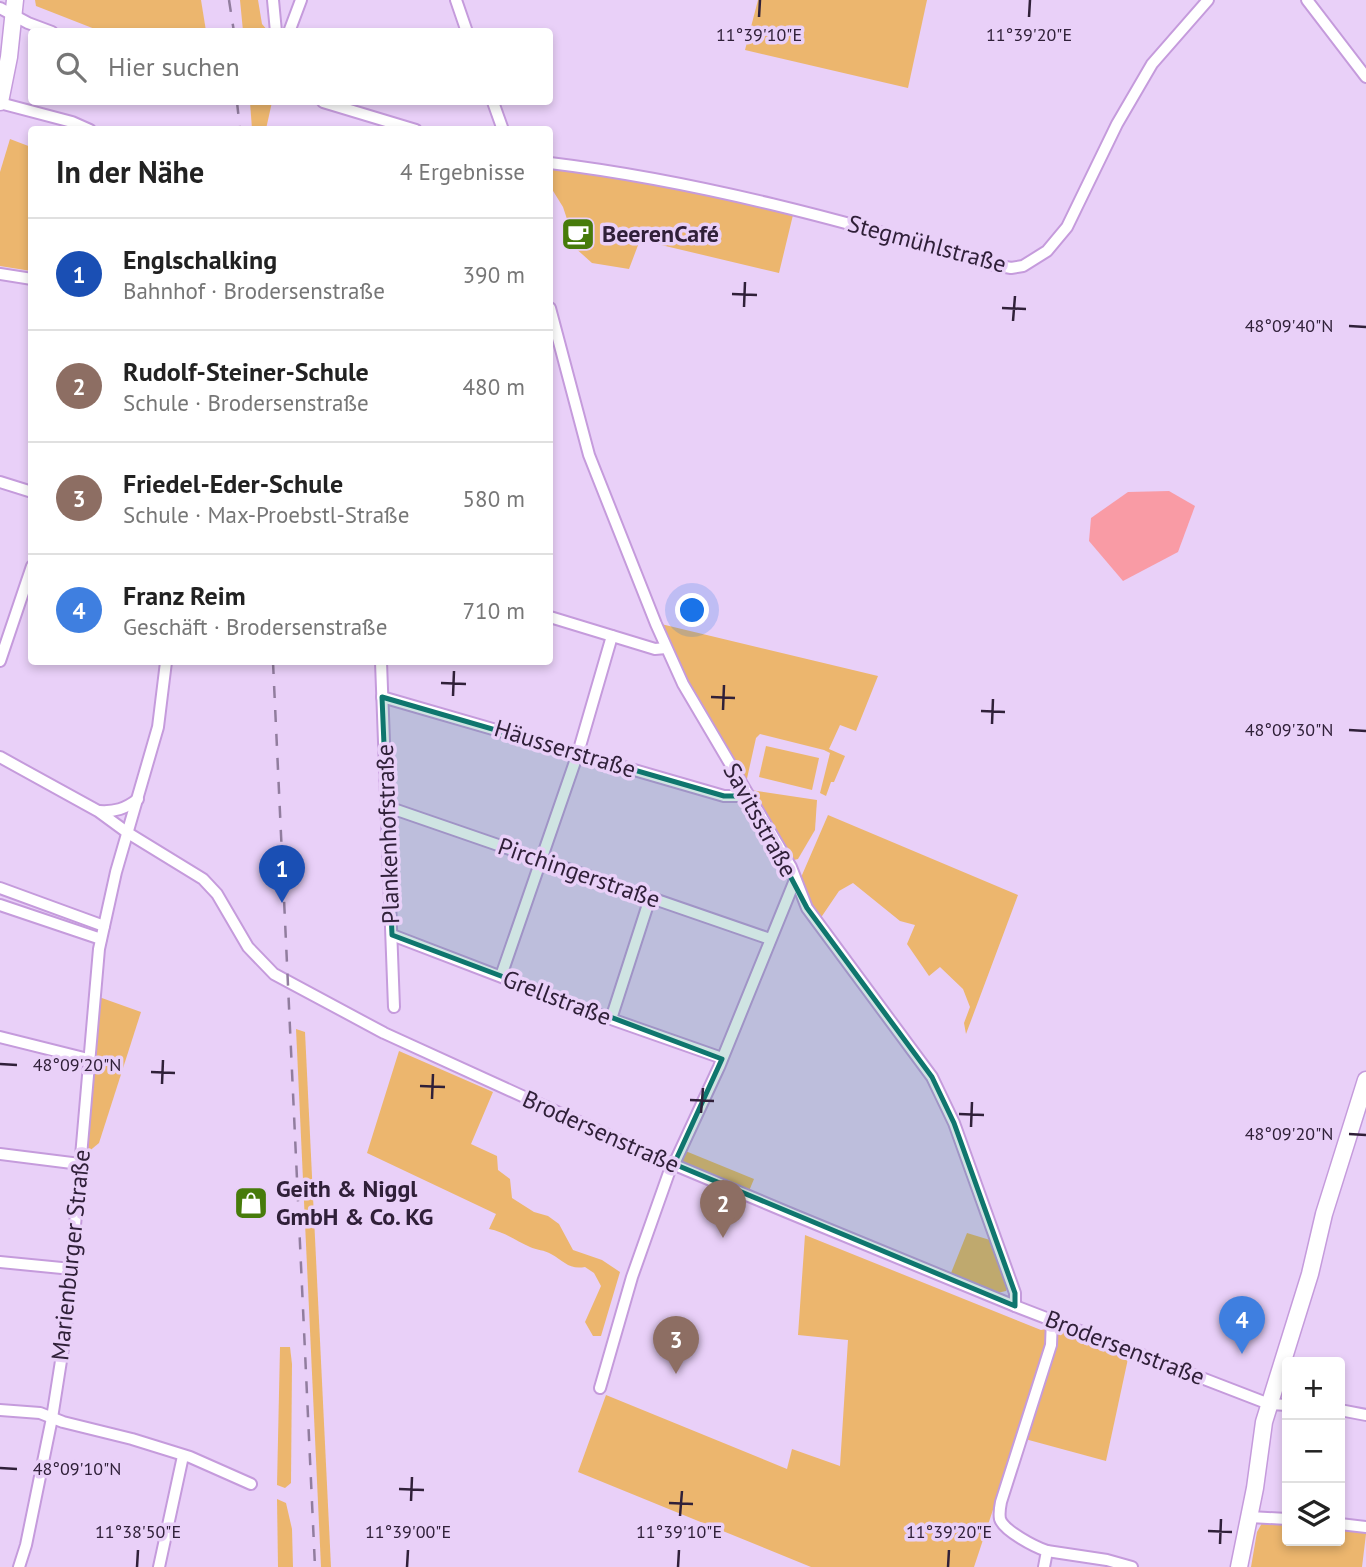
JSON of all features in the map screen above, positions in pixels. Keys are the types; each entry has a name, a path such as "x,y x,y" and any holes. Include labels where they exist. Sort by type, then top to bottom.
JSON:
{"street":[{"path":"273,0 276,28"},
{"path":"290,28 301,0"},
{"path":"456,0 466,28"},
{"name":"Stegmühlstraße","path":"553,163 605,170 793,208 990,264 1011,268 1023,266 1047,251 1067,227 1116,124 1152,64 1208,0"},
{"path":"1307,0 1365,74"},
{"path":"45,28 9,8 9,57 0,102 77,126"},
{"path":"333,105 403,126"},
{"path":"494,105 502,126"},
{"path":"0,274 28,278"},
{"name":"Savitsstraße","path":"553,320 589,454 666,648 683,684 791,867 807,908 932,1077 958,1134 1015,1293 1015,1306"},
{"path":"0,482 28,491"},
{"path":"0,661 28,578"},
{"path":"553,618 655,649 666,648"},
{"path":"501,976 578,754 612,636"},
{"name":"Marienburger Straße","path":"19,1567 52,1418 66,1329 93,991 101,939 158,727 166,665"},
{"name":"Plankenhofstraße","path":"381,665 394,1007"},
{"name":"Häusserstraße","path":"382,697 724,796 748,796"},
{"name":"Brodersenstraße","path":"0,757 98,811 128,833 203,879 217,894 258,960 289,984 458,1068 673,1164 1015,1306 1269,1404 1282,1405"},
{"path":"98,811 120,810 138,799"},
{"name":"Pirchingerstraße","path":"388,807 770,939"},
{"path":"600,1388 636,1266 673,1164 722,1058 794,880"},
{"path":"0,888 104,926"},
{"path":"611,1019 650,898"},
{"path":"0,905 101,939"},
{"name":"Grellstraße","path":"392,934 611,1019 722,1058"},
{"path":"0,1037 88,1059"},
{"path":"1239,1567 1250,1517 1264,1422 1366,1080"},
{"path":"0,1154 80,1164"},
{"path":"0,1262 72,1269"},
{"path":"1052,1320 1051,1345 1001,1502 999,1516 1001,1522 1025,1541 1047,1551 1107,1560 1132,1567"},
{"path":"0,1410 40,1413 132,1439 190,1457 251,1483"},
{"path":"1345,1411 1366,1415"},
{"path":"159,1567 183,1456"},
{"path":"1250,1517 1282,1519"},
{"path":"1345,1525 1366,1527"},
{"path":"1044,1567 1047,1551"}],"highlighted area":[{"path":"382,697 724,796 748,796 807,908 932,1077 954,1123 1015,1293 1015,1306 674,1164 722,1059 392,935"}],"shaded area":[{"path":"35,0 201,0 206,28 92,28 36,6"},
{"path":"240,0 258,0 262,24 265,28 243,28"},
{"path":"758,0 927,0 908,88 745,50"},
{"path":"250,105 271,105 267,126 252,126"},
{"path":"10,139 28,146 28,271 0,266 0,172"},
{"path":"553,167 672,188 793,215 779,273 640,240 629,269 592,263 563,237 570,228 563,207 553,191"},
{"path":"1169,491 1195,506 1178,552 1123,581 1089,541 1091,518 1128,492"},
{"path":"661,624 878,676 856,731 840,725 829,749 845,756 826,796 820,793 830,753 760,734 756,738 746,783 687,680"},
{"path":"766,746 819,758 812,790 759,777"},
{"path":"750,790 817,800 815,830 798,859 791,858"},
{"path":"828,815 1018,895 966,1034 964,1023 970,1007 963,989 940,967 929,976 907,944 915,925 900,921 853,883 839,891 820,919 799,882"},
{"path":"99,997 141,1012 99,1143 87,1153"},
{"path":"296,1029 305,1032 331,1567 321,1567"},
{"path":"399,1051 493,1092 471,1144 497,1156 498,1170 510,1179 512,1198 559,1224 573,1250 602,1260 620,1272 601,1336 593,1336 585,1322 601,1286 594,1273 585,1267 571,1266 549,1253 489,1229 496,1214 367,1153"},
{"path":"683,1150 754,1179 749,1191 679,1162"},
{"path":"967,1233 990,1240 1009,1284 1006,1291 997,1293 951,1273"},
{"path":"805,1235 1041,1330 1046,1329 1048,1344 974,1567 811,1567 578,1472 606,1395 787,1469 792,1449 840,1466 848,1340 798,1335"},
{"path":"1064,1328 1129,1354 1106,1461 1025,1439 1055,1337 1058,1331"},
{"path":"280,1347 290,1347 292,1364 291,1483 285,1488 277,1485"},
{"path":"277,1499 286,1503 292,1529 293,1567 278,1567"},
{"path":"1282,1521 1282,1546 1345,1546 1345,1526 1360,1528 1366,1534 1362,1567 1251,1567 1257,1532 1262,1523"}],"railway":[{"path":"229,0 233,28"},
{"path":"237,105 240,126"},
{"path":"273,665 315,1567"}],"place":[{"name":"BeerenCafé","path":"578,234"},
{"name":"Englschalking","path":"282,903"},
{"name":"Geith & Niggl GmbH & Co. KG","path":"251,1203"},
{"name":"Rudolf-Steiner-Schule","path":"723,1238"},
{"name":"Franz Reim","path":"1242,1354"},
{"name":"Friedel-Eder-Schule","path":"676,1374"}]}
